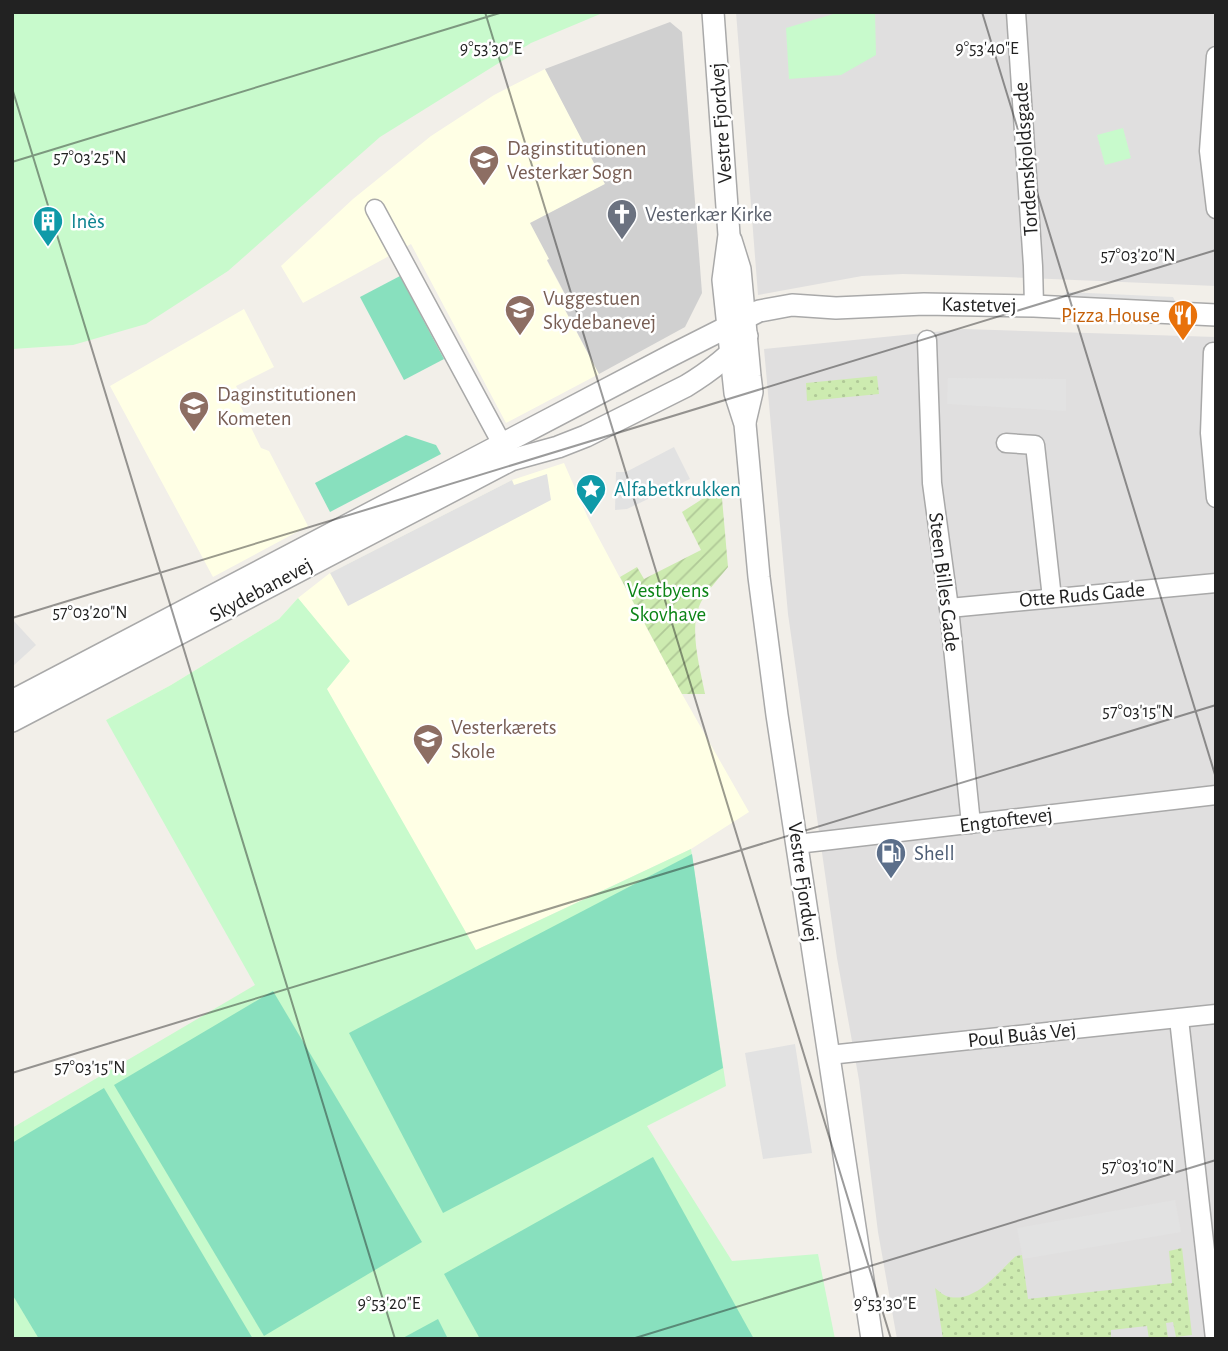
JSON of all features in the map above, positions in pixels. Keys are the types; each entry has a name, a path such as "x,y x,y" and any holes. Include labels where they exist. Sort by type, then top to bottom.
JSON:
{"street":[{"name":"Vestre Fjordvej","path":"713,12 729,235 740,269 740,327 752,392 745,424"},
{"name":"Tordenskjoldsgade","path":"1016,12 1034,306"},
{"path":"1216,57 1209,150 1216,209"},
{"path":"375,209 506,452"},
{"name":"Kastetvej","path":"740,327 759,312 792,305 836,308 924,304 1034,306 1216,315"},
{"name":"Skydebanevej","path":"12,721 740,327"},
{"name":"Skydebanevej","path":"12,701 506,452 558,447 586,436 700,378 731,354 740,327"},
{"name":"Steen Billes Gade","path":"927,340 932,483 949,608 971,824"},
{"path":"1213,352 1210,433 1216,498"},
{"name":"Vestre Fjordvej","path":"731,354 735,393 745,424 759,577 777,715 872,1339"},
{"path":"1006,443 1035,444 1052,598"},
{"name":"Otte Ruds Gade","path":"949,608 1216,583"},
{"name":"Engtoftevej","path":"797,844 1216,795"},
{"name":"Poul Buås Vej","path":"829,1055 1216,1014"},
{"path":"1179,1018 1215,1339"}],"shaded area":[{"path":"736,12 1216,12 1216,286 903,274 862,276 758,295"},
{"path":"670,22 682,32 702,293 685,327 599,374 560,300 566,296 530,223 605,184 545,69"},
{"path":"545,69 605,184 531,223 566,297 560,301 599,374 506,423 411,244 303,303 281,266 353,199 431,136 494,95"},
{"path":"1067,292 1173,297 1176,303 1062,297"},
{"name":"Daginstitutionen Kometen","path":"244,309 274,367 236,386 240,394 236,397 261,448 269,451 308,526 213,577 110,386"},
{"path":"964,329 1216,337 1216,1339 897,1339 878,1232 859,1080 837,958 788,614 764,349"},
{"path":"948,378 1066,379 1066,411 947,404"},
{"path":"674,447 690,479 627,509 615,510 616,472 626,472"},
{"name":"Vesterkærets Skole","path":"564,463 588,518 749,812 691,849 476,950 106,720 171,685 279,619 298,598 330,573 512,480"},
{"path":"547,474 551,500 348,606 330,573 512,480 514,485"},
{"path":"12,619 36,645 13,666 12,666"},
{"path":"795,1044 812,1153 763,1159 745,1053"},
{"path":"1175,1200 1181,1232 1023,1259 1017,1228"}],"green space":[{"path":"12,12 605,12 531,43 380,137 228,271 146,324 73,345 12,349"},
{"path":"840,12 875,12 876,55 841,75 789,79 786,28"},
{"path":"1123,128 1131,158 1105,165 1097,135"},
{"path":"400,276 444,359 404,380 360,297"},
{"path":"877,376 879,394 807,401 806,383"},
{"path":"406,435 436,445 441,454 330,512 315,483"},
{"name":"Vestbyens Skovhave","path":"721,487 728,567 701,602 695,624 696,648 705,694 682,694 620,577 637,567 644,579 701,550 682,512"},
{"path":"298,598 350,661 327,689 476,950 691,849 726,1086 647,1126 732,1261 818,1254 835,1339 12,1339 12,1128 255,985 106,720 171,685 279,619"},
{"path":"692,854 723,1068 443,1213 349,1033"},
{"path":"273,991 422,1242 264,1336 114,1085"},
{"path":"104,1088 253,1339 39,1339 12,1294 12,1143"},
{"path":"653,1157 754,1339 480,1339 444,1274"},
{"path":"1182,1248 1192,1335 1176,1337 1173,1322 1166,1323 1168,1338 1149,1339 1147,1326 1111,1330 1111,1339 943,1339 935,1288 950,1297 969,1295 986,1284 1016,1256 1022,1255 1028,1299 1172,1283 1169,1251"},
{"path":"438,1319 448,1339 401,1339"}],"place":[{"name":"Daginstitutionen Vesterkær Sogn","path":"484,187"},
{"name":"Vesterkær Kirke","path":"622,241"},
{"name":"Inès","path":"48,248"},
{"name":"Vuggestuen Skydebanevej","path":"520,337"},
{"name":"Pizza House","path":"1183,342"},
{"name":"Daginstitutionen Kometen","path":"194,433"},
{"name":"Alfabetkrukken","path":"591,516"},
{"name":"Vesterkærets Skole","path":"428,766"},
{"name":"Shell","path":"891,880"}]}
